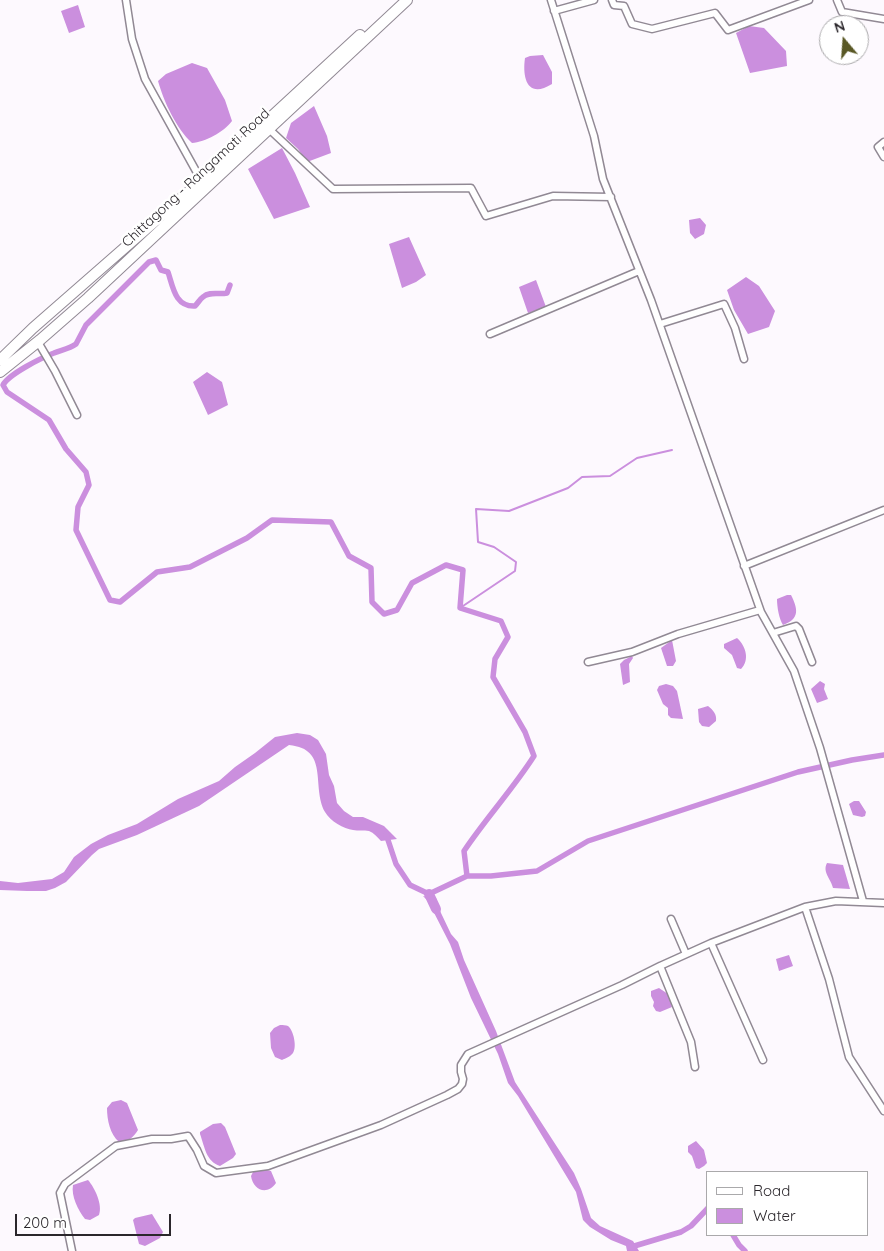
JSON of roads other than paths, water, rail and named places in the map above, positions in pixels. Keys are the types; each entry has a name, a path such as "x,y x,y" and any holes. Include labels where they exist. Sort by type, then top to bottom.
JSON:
{"highway":[{"path":"0,360 78,288 202,180 272,123 398,0"},
{"name":"Chittagong - Rangamati Road","path":"0,372 40,344 272,123 407,0"}],"street":[{"path":"126,0 132,39 145,80 202,180"},
{"path":"551,0 594,136 603,179 660,324 760,610 794,670 820,748 862,901"},
{"path":"554,11 594,0"},
{"path":"612,0 614,5 624,6 632,24 652,29 715,13 728,30 809,0"},
{"path":"837,0 842,12 884,19"},
{"path":"272,123 333,189 471,188 486,216 553,196 611,197"},
{"path":"884,142 878,147 884,157"},
{"path":"490,334 639,271"},
{"path":"660,324 724,304 735,328 744,359"},
{"path":"40,344 77,415"},
{"path":"744,566 884,510"},
{"path":"588,662 632,652 678,634 760,610"},
{"path":"773,633 796,626 799,629 812,662"},
{"path":"72,1251 60,1193 65,1184 116,1146 152,1139 171,1139 188,1136 198,1150 204,1166 216,1173 268,1166 381,1125 448,1096 462,1084 463,1079 460,1072 464,1058 468,1054 686,954 805,907 836,901 884,903"},
{"path":"805,907 829,979 849,1057 884,1112"},
{"path":"671,919 686,954"},
{"path":"711,944 763,1060"},
{"path":"660,966 672,1000 691,1042 695,1068"}],"water":[{"path":"78,5 85,27 69,33 61,11"},
{"path":"749,26 764,28 786,51 787,66 750,73 736,33"},
{"path":"543,55 552,72 552,84 544,88 532,88 528,85 526,79 525,58"},
{"path":"192,63 207,68 225,100 232,121 214,136 192,143 171,114 158,81 166,74"},
{"path":"314,106 327,136 331,153 307,162 298,149 286,138 291,123"},
{"path":"282,148 310,207 274,219 248,169"},
{"path":"700,218 706,225 704,234 695,239 690,233 689,220"},
{"path":"409,237 426,275 402,288 389,244"},
{"path":"746,277 759,286 775,311 769,327 748,334 734,310 727,290"},
{"path":"536,280 546,307 528,313 519,287"},
{"path":"207,372 222,382 228,405 208,415 193,382"},
{"path":"791,595 796,613 789,623 783,625 780,620 777,599"},
{"path":"737,638 743,645 746,653 744,665 741,669 737,668 732,655 724,648 724,644"},
{"path":"672,640 676,661 673,666 667,666 661,648"},
{"path":"632,656 633,658 629,664 630,682 623,685 620,664"},
{"path":"820,681 825,684 824,689 828,699 817,703 811,689"},
{"path":"666,684 673,686 677,691 683,719 671,718 668,715 668,708 663,704 657,690 659,686"},
{"path":"708,706 716,716 716,721 709,727 702,726 699,722 698,709"},
{"path":"297,733 310,735 318,740 326,754 329,775 334,786 337,803 344,811 353,817 363,817 384,826 397,839 381,841 369,831 349,829 330,818 321,802 315,761 302,748 289,745 199,806 137,835 99,849 66,882 55,888 46,891 0,890 0,881 18,883 52,879 64,872 74,857 91,844 137,824 178,799 219,781 275,737"},
{"path":"859,801 866,812 865,816 853,815 849,804"},
{"path":"827,863 843,865 850,889 833,888 826,872"},
{"path":"423,896 436,898 451,934 458,942 464,960 496,1031 515,1082 574,1173 591,1218 600,1226 633,1241 639,1251 627,1251 626,1246 611,1240 590,1227 583,1220 576,1192 518,1096 508,1083 498,1054 471,998 450,944 428,901"},
{"path":"789,955 793,966 779,971 776,959"},
{"path":"659,988 668,994 672,1007 660,1012 656,1011 653,1006 654,1002 651,996 651,991"},
{"path":"280,1025 290,1028 295,1043 293,1053 282,1060 275,1057 271,1048 270,1033"},
{"path":"121,1100 127,1103 138,1130 130,1139 119,1142 113,1135 107,1108 112,1102"},
{"path":"221,1123 225,1127 236,1154 220,1166 215,1164 209,1157 200,1132 213,1124"},
{"path":"696,1141 704,1150 707,1163 699,1169 696,1168 692,1156 688,1152 688,1146"},
{"path":"263,1169 271,1171 276,1183 269,1189 261,1190 254,1185 251,1176 253,1172"},
{"path":"88,1180 96,1192 100,1206 99,1215 90,1220 85,1219 80,1211 74,1198 73,1189 73,1185"},
{"path":"152,1214 163,1232 160,1238 145,1246 139,1244 133,1220"}],"waterway":[{"path":"230,285 227,293 209,294 202,298 195,306 188,305 179,300 173,290 168,272 161,270 156,260 149,262 86,325 76,344 48,355 26,367 12,376 3,385 7,392 49,420 66,449 86,472 89,485 78,507 76,530 110,600 120,602 157,572 190,567 247,538 272,520 331,522 349,556 371,568 372,602 384,614 397,610 412,583 446,565 463,570 460,608 501,621 508,637 495,659 493,677 525,732 534,756 464,851 467,876"},
{"path":"460,608 515,571 516,562 494,547 478,542 476,509 509,511 568,488 582,477 610,476 637,458 672,450"},
{"path":"386,834 396,864 410,885 429,894 467,876 491,876 537,871 588,841 798,772 884,755"},
{"path":"429,894 436,909"},
{"path":"631,1247 681,1232 691,1226 706,1210"},
{"path":"734,1236 745,1251"}]}
